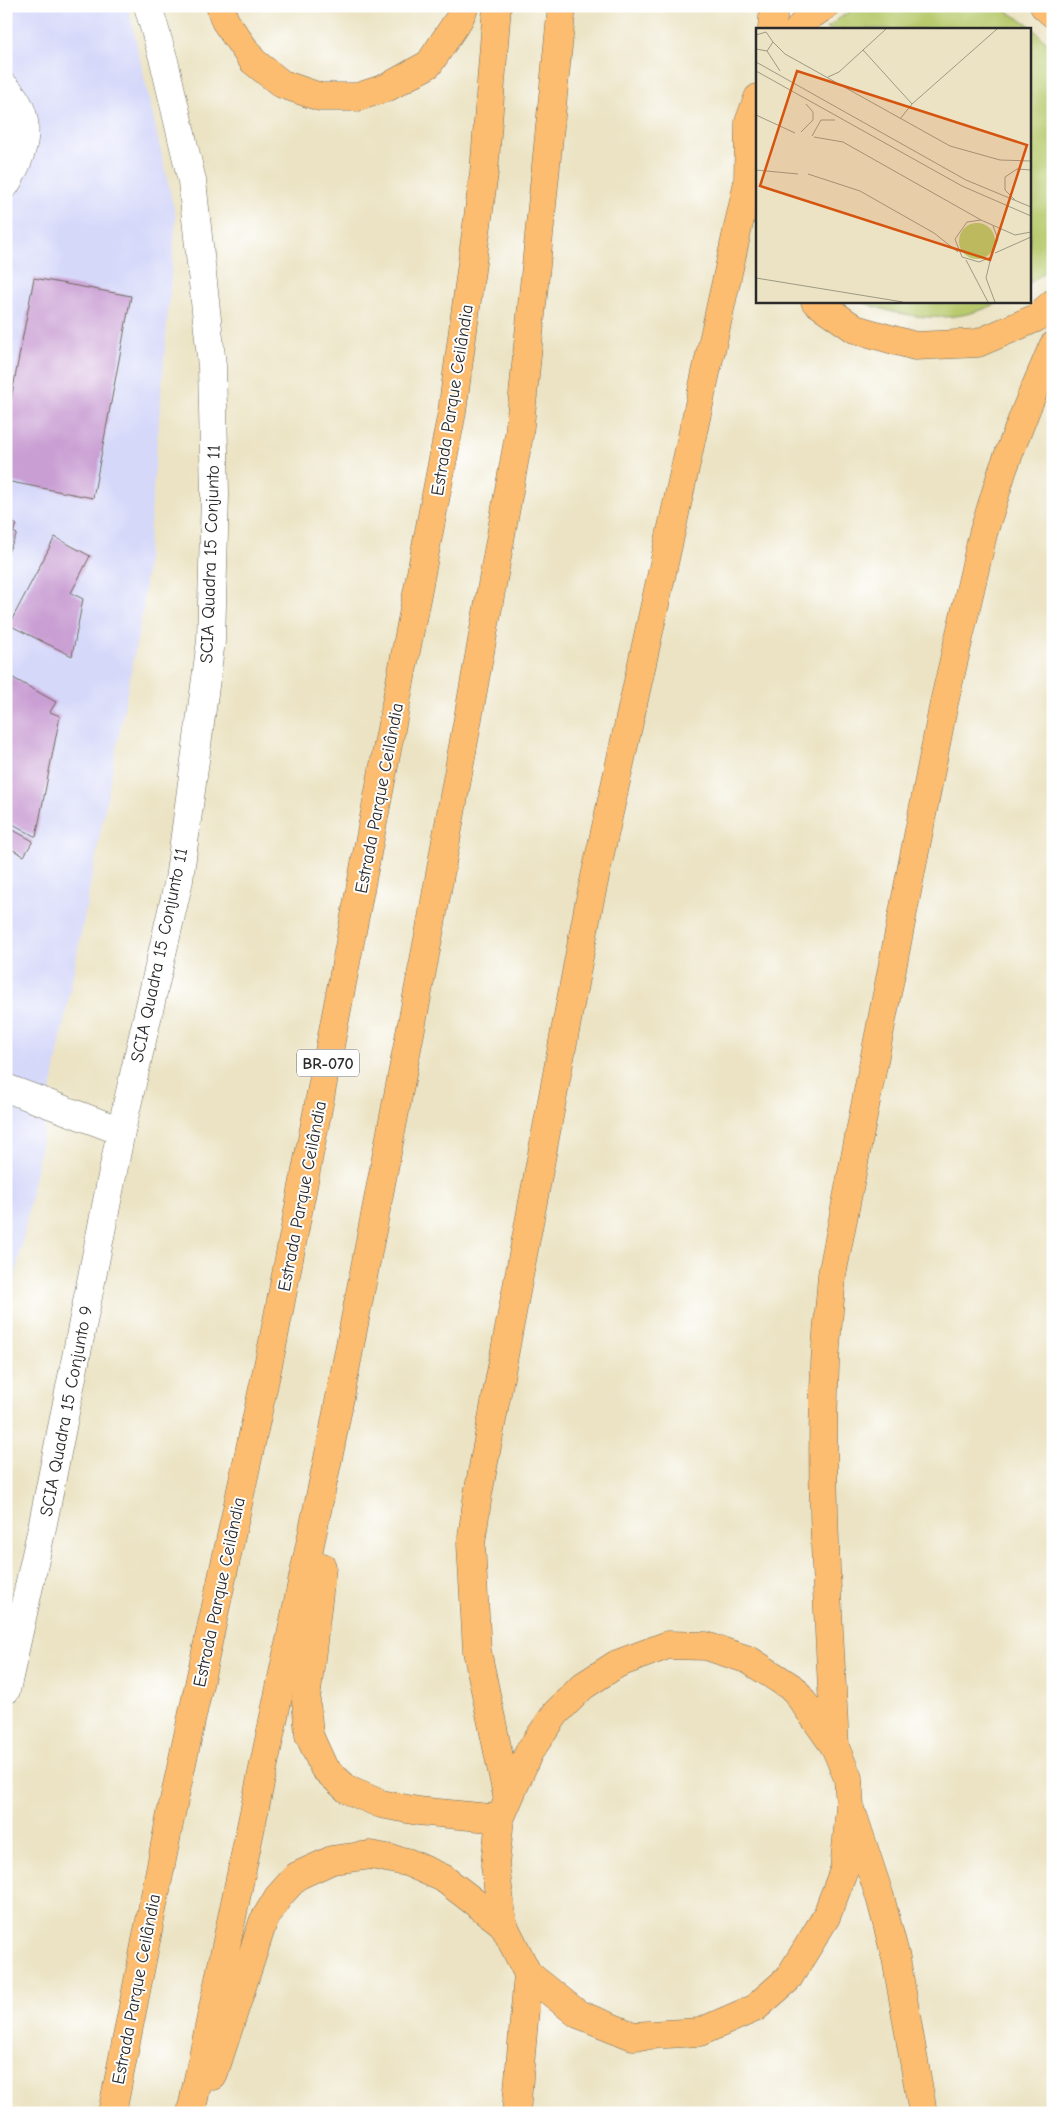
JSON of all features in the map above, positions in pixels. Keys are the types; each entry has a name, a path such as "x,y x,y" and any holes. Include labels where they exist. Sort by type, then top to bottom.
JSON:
{"main road":[{"path":"220,6 224,21 253,61 282,84 320,97 358,97 388,87 429,64 460,19 465,6"},
{"name":"Estrada Parque Ceilândia","path":"112,2113 171,1814 273,1342 452,412 484,173 497,6"},
{"path":"191,2113 332,1444 431,924 519,434 562,6"},
{"path":"772,28 774,6"},
{"path":"800,28 808,17 825,6"},
{"path":"1044,6 1053,14"},
{"path":"504,1810 477,1650 471,1544 478,1494 589,904 748,182 749,122 756,103"},
{"path":"748,182 756,208"},
{"path":"815,302 855,329 915,346 978,343 1036,318 1053,303"},
{"path":"835,1747 825,1538 824,1462 825,1366 832,1275 944,703 983,534 1003,469 1053,346"},
{"path":"332,1444 324,1549 306,1700 309,1735 324,1768 348,1790 381,1804 418,1812 504,1810"},
{"path":"668,1645 706,1646 749,1660 794,1689 835,1747 848,1778 850,1807 844,1870 826,1918 788,1979 755,2008 700,2032 633,2036 578,2014 528,1974 503,1924 495,1865 504,1810 529,1752 556,1713 583,1686 617,1664 668,1645"},
{"path":"850,1807 880,1897 896,1958 923,2113"},
{"path":"199,2113 219,2061 264,1922 278,1897 298,1876 332,1860 371,1856 408,1862 443,1878 503,1924"},
{"path":"516,2113 528,1974"}],"street":[{"name":"SCIA Quadra 15 Conjunto 11","path":"121,1131 178,880 210,641 215,494 212,366 192,181 164,60 148,6"},
{"path":"6,88 22,111 25,131 22,150 6,184"},
{"path":"6,1088 121,1131"},
{"name":"SCIA Quadra 15 Conjunto 9","path":"6,1690 43,1523 121,1131"}],"shaded area":[{"path":"6,6 128,6 176,218 143,609 6,1327"}],"green space":[{"path":"860,6 998,6 1028,24 1053,48 1053,261 1041,275 1032,282 1032,28 827,28"},
{"path":"862,302 999,302 984,309 948,317 912,316"}],"building":[{"path":"34,278 131,296 93,498 6,481 6,425"},
{"path":"6,519 17,525 13,532 17,534 6,556"},
{"path":"55,537 90,556 71,593 83,599 72,656 9,625"},
{"path":"6,674 56,702 50,712 60,716 36,837 6,820"},
{"path":"6,826 33,841 24,856 6,846"}]}
